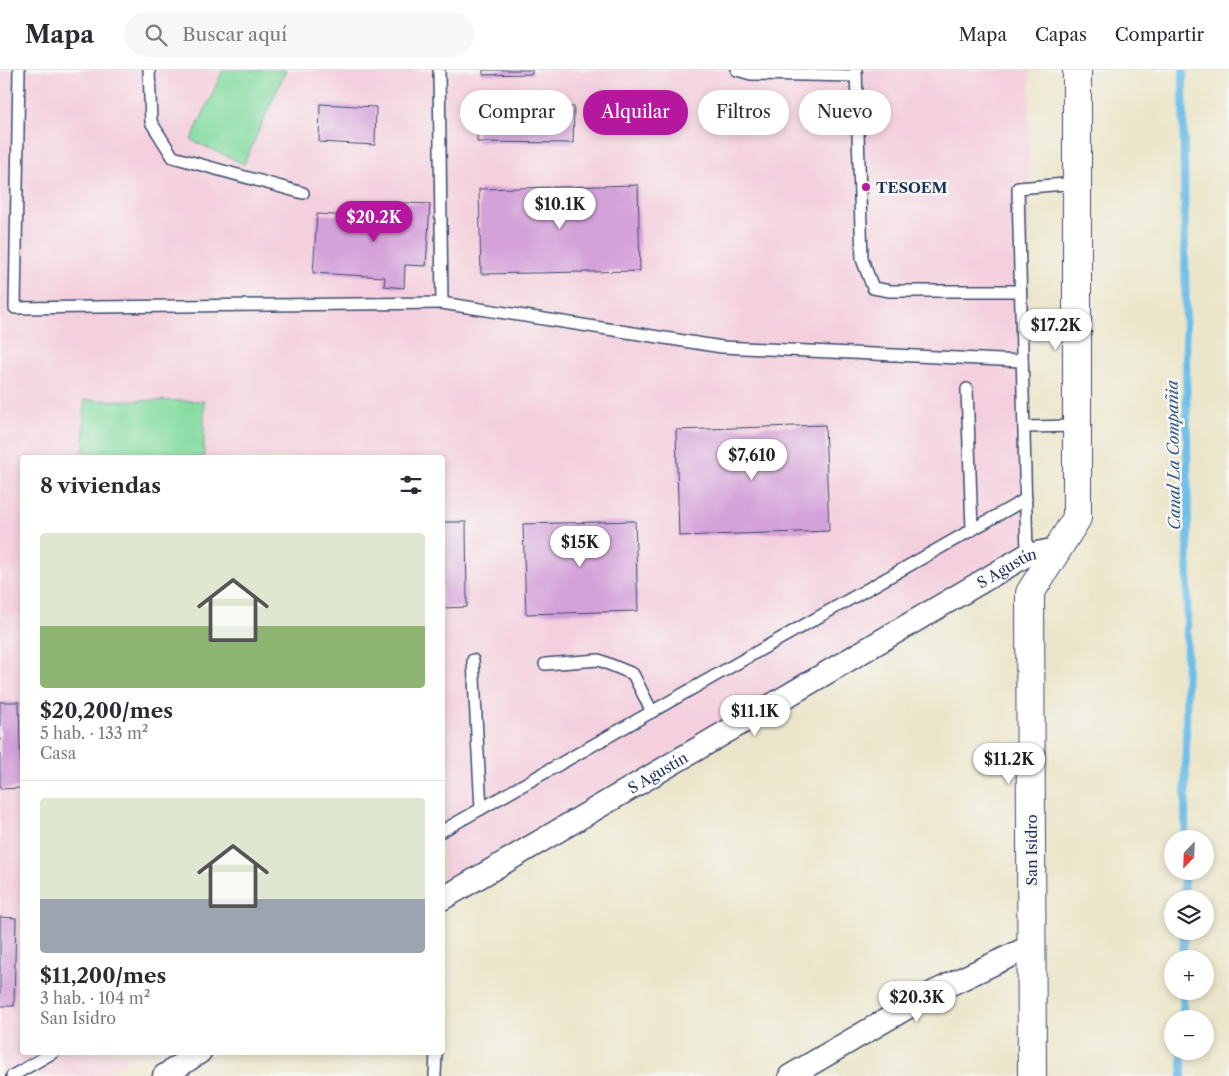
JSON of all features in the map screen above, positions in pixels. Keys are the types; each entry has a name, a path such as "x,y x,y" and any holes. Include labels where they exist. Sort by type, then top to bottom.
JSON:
{"main road":[{"path":"1076,70 1077,426"},
{"name":"San Isidro","path":"1032,1076 1030,593 1077,518 1077,426"}],"street":[{"name":"S Agustín","path":"445,896 1027,555 1058,549"},
{"path":"790,1076 934,992 1031,946"},
{"path":"164,1076 196,1055"}],"lane":[{"path":"19,70 15,308 442,303 722,347 1022,361"},
{"path":"148,70 151,122 173,158 303,193"},
{"path":"439,70 442,303"},
{"path":"737,70 751,74 856,73 862,259 873,288 890,292 1020,291"},
{"path":"1027,555 1018,188 1077,183"},
{"path":"967,389 972,530"},
{"path":"1024,427 1077,426"},
{"path":"445,829 1026,499"},
{"path":"473,660 482,809"},
{"path":"545,664 599,660 633,674 652,712"},
{"path":"12,1076 49,1055"},
{"path":"435,1076 436,1055"}],"shaded area":[{"path":"0,70 1030,70 1026,555 445,882 445,455 20,455 20,1055 138,1055 100,1076 0,1076"}],"green space":[{"path":"223,70 286,70 244,164 191,140"},
{"path":"84,400 204,401 204,455 84,455"}],"building":[{"path":"483,70 532,70 532,74 483,75"},
{"path":"320,104 376,107 375,145 319,142"},
{"path":"574,107 573,143 477,142 477,135 573,135"},
{"path":"638,185 640,271 481,274 479,189"},
{"path":"387,202 430,204 426,266 405,265 404,288 384,286 385,277 313,273 317,214 386,218"},
{"path":"825,425 829,531 679,536 676,430"},
{"path":"635,521 638,611 526,614 523,524"},
{"path":"445,522 466,522 467,607 445,608"},
{"path":"0,702 19,702 20,788 0,789"},
{"path":"0,917 16,918 14,1006 0,1006"}],"waterway":[{"name":"Canal La Compañia","path":"1183,70 1188,531 1185,830"},
{"name":"Canal La Compañia","path":"1184,880 1184,890"},
{"name":"Canal La Compañia","path":"1183,950 1184,940"},
{"name":"Canal La Compañia","path":"1183,1000 1183,1010"},
{"name":"Canal La Compañia","path":"1182,1060 1182,1076"}],"place":[{"name":"TESOEM","path":"866,187"}]}
